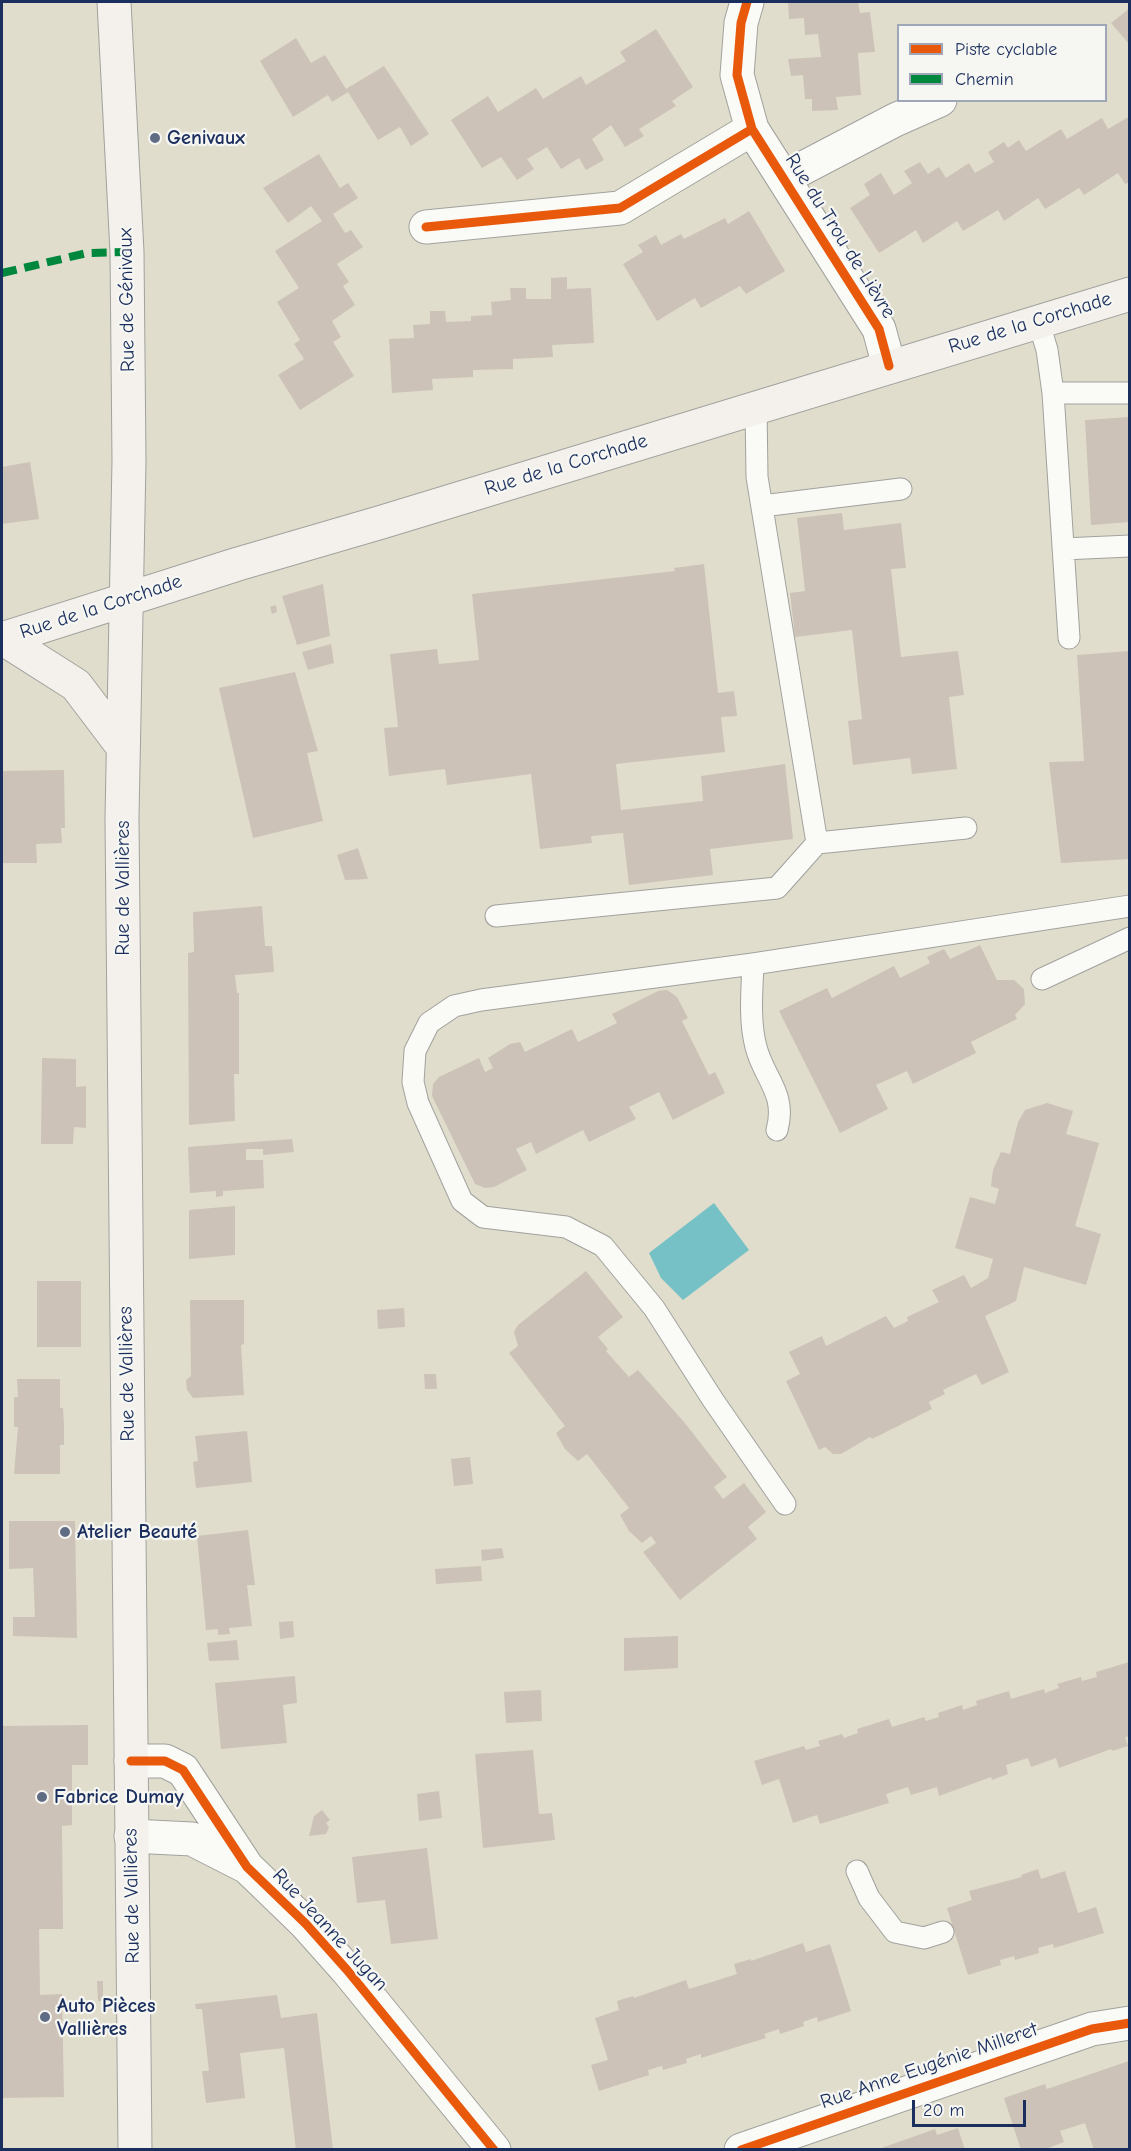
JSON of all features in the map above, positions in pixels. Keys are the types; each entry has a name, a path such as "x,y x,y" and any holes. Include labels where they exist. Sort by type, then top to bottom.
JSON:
{"main road":[{"name":"Rue de Génivaux","path":"114,2 127,252 129,461 126,599"},
{"name":"Rue de la Corchade","path":"2,639 1038,320 1130,294"},
{"name":"Rue de Vallières","path":"126,599 123,747 135,2150"},
{"name":"Rue de la Corchade","path":"2,639 76,685 123,747"}],"street":[{"name":"Rue du Trou de Lièvre","path":"747,2 741,23 737,75 752,129 879,329 889,366"},
{"name":"Rue du Trou de Lièvre","path":"784,178 936,102"},
{"path":"426,227 620,208 752,129"},
{"name":"Rue Jeanne Jugan","path":"131,1761 165,1761 183,1770 247,1867 306,1924 340,1962 494,2150"},
{"name":"Rue Jeanne Jugan","path":"132,1836 192,1839 247,1867"},
{"name":"Rue Anne Eugénie Milleret","path":"741,2150 781,2143 1092,2029 1130,2023"}],"lane":[{"path":"1038,320 1047,350 1053,393 1069,638"},
{"path":"1053,393 1130,393"},
{"path":"756,407 757,477 817,843"},
{"path":"762,506 901,489"},
{"path":"1063,549 1130,546"},
{"path":"496,916 777,888 817,843 966,828"},
{"path":"785,1504 713,1400 654,1308 603,1246 566,1227 483,1216 462,1201 418,1103 413,1082 415,1051 429,1023 454,1006 481,1000 753,963 1130,906"},
{"path":"1042,979 1130,938"},
{"path":"753,963 752,996 756,1047 780,1101 781,1115 777,1130"},
{"path":"857,1871 869,1898 895,1932 924,1938 943,1932"}],"water":[{"path":"714,1203 749,1250 683,1300 661,1278 649,1253"}],"building":[{"path":"788,2 858,2 860,13 870,12 875,52 858,53 861,95 836,97 838,110 812,111 812,99 805,99 803,75 791,76 788,59 821,57 818,34 805,35 804,18 789,19"},
{"path":"1130,8 1130,45 1111,23"},
{"path":"656,29 693,87 672,101 676,106 639,129 644,136 625,147 611,125 592,139 604,160 586,170 579,158 561,169 547,147 527,159 534,169 517,180 501,157 482,168 451,120 488,96 498,112 536,88 543,99 581,76 586,85 626,61 620,52"},
{"path":"296,38 311,63 325,55 346,89 384,66 429,134 411,146 400,127 378,140 348,92 332,102 328,95 293,117 260,61"},
{"path":"1130,116 1130,182 1125,184 1118,173 1084,195 1079,188 1045,209 1038,198 1004,221 998,210 963,231 957,221 923,243 916,230 879,253 850,208 870,195 864,184 881,173 894,195 912,183 904,171 920,162 928,174 939,167 946,178 969,163 975,173 994,162 988,152 1004,142 1008,148 1019,140 1026,151 1061,129 1067,139 1102,118 1108,129"},
{"path":"319,154 340,188 348,183 358,198 333,214 345,233 351,230 363,247 337,264 349,282 343,286 355,305 332,321 341,337 333,342 354,376 300,410 278,375 304,359 294,344 300,340 277,302 299,288 275,251 322,221 311,206 288,223 263,188"},
{"path":"749,211 785,271 746,294 740,286 701,308 695,298 657,321 623,264 643,252 638,245 656,235 661,245 681,234 684,239 725,218 728,224"},
{"path":"567,277 567,289 591,288 594,343 552,345 553,357 513,359 513,369 473,370 473,377 432,379 433,390 392,393 389,339 414,338 413,325 430,324 430,311 445,311 446,322 471,321 471,316 492,315 491,302 511,300 510,288 526,288 526,299 551,299 551,278"},
{"path":"1130,417 1130,522 1091,525 1085,420"},
{"path":"30,462 39,519 2,524 2,467"},
{"path":"842,513 844,530 901,523 906,568 891,569 901,657 958,651 964,695 949,697 957,769 912,774 910,758 853,765 848,721 862,719 852,630 795,637 790,593 805,591 797,518"},
{"path":"704,564 718,693 734,691 737,716 721,717 725,752 616,764 621,810 703,801 701,776 785,764 793,839 710,849 713,875 629,885 623,833 591,836 592,843 540,849 531,774 447,785 445,769 389,776 384,728 398,727 390,654 437,649 439,664 479,660 472,594 675,571 674,568"},
{"path":"323,584 330,636 297,645 282,596"},
{"path":"276,605 277,612 272,614 270,607"},
{"path":"331,644 334,663 308,670 302,652"},
{"path":"1130,651 1130,859 1061,863 1049,762 1084,761 1077,655"},
{"path":"295,672 318,751 307,753 323,821 253,838 219,688"},
{"path":"64,770 65,828 61,828 62,843 36,844 37,863 2,863 2,771"},
{"path":"358,848 368,879 345,880 337,855"},
{"path":"262,906 265,946 272,946 274,972 235,975 237,993 239,993 239,1074 234,1074 235,1121 189,1125 188,953 194,952 193,912"},
{"path":"980,945 997,980 1014,980 1024,989 1025,1004 1015,1015 1017,1019 971,1042 976,1053 913,1084 907,1071 876,1085 888,1109 840,1133 779,1011 827,988 832,998 894,966 900,978 930,963 927,957 944,949 950,959"},
{"path":"667,990 677,997 688,1018 682,1021 709,1075 715,1072 725,1093 673,1120 659,1092 629,1107 636,1119 589,1142 583,1130 536,1154 531,1142 516,1149 527,1170 494,1187 485,1188 475,1184 432,1096 433,1084 439,1077 479,1058 485,1072 493,1068 488,1058 510,1044 520,1042 525,1052 572,1029 578,1042 617,1023 612,1014 658,991"},
{"path":"42,1058 76,1059 76,1087 86,1086 86,1128 74,1127 73,1144 41,1144"},
{"path":"1047,1103 1073,1111 1066,1134 1099,1143 1075,1226 1101,1234 1086,1285 1024,1267 1016,1301 985,1316 1009,1372 982,1385 976,1374 943,1390 945,1394 929,1402 932,1409 872,1439 870,1437 841,1454 833,1454 825,1447 819,1450 786,1381 800,1374 789,1352 822,1336 826,1346 886,1316 894,1328 908,1321 907,1317 939,1302 932,1290 964,1275 971,1288 988,1278 993,1259 955,1248 970,1197 995,1204 999,1189 991,1186 993,1170 1001,1152 1010,1154 1018,1122 1025,1110"},
{"path":"292,1139 294,1152 263,1155 263,1149 246,1149 246,1160 263,1160 264,1188 223,1191 223,1196 216,1197 216,1191 190,1193 188,1147"},
{"path":"235,1206 235,1255 189,1259 189,1210"},
{"path":"586,1271 623,1317 598,1337 608,1349 606,1351 629,1377 638,1370 684,1422 727,1477 714,1487 723,1499 744,1483 766,1512 748,1527 757,1539 680,1600 643,1552 656,1543 651,1536 642,1543 629,1531 620,1515 629,1508 587,1454 578,1461 565,1449 556,1433 565,1426 509,1353 518,1346 514,1332 518,1325"},
{"path":"37,1281 81,1281 81,1347 37,1347"},
{"path":"190,1300 244,1300 244,1344 241,1345 244,1395 193,1398 187,1390 186,1380 191,1376"},
{"path":"404,1308 405,1327 378,1329 377,1310"},
{"path":"424,1374 436,1374 437,1389 425,1389"},
{"path":"17,1379 60,1379 64,1445 60,1445 60,1474 14,1474 18,1427 14,1427 14,1397 18,1397"},
{"path":"247,1431 252,1482 196,1488 193,1462 198,1461 195,1436"},
{"path":"470,1457 473,1484 454,1486 451,1459"},
{"path":"9,1521 75,1521 77,1638 13,1636 13,1617 35,1617 33,1568 9,1569"},
{"path":"248,1530 255,1585 247,1585 252,1626 229,1628 230,1634 218,1635 218,1629 206,1630 197,1536"},
{"path":"502,1548 504,1558 482,1561 481,1550"},
{"path":"481,1566 482,1581 436,1584 435,1569"},
{"path":"293,1621 294,1637 280,1639 279,1622"},
{"path":"678,1636 678,1668 624,1671 624,1638"},
{"path":"237,1640 239,1660 209,1661 207,1643"},
{"path":"1129,1662 1130,1736 1125,1737 1128,1746 1112,1751 1111,1749 1059,1768 1056,1758 1031,1767 1028,1758 1006,1765 1008,1774 992,1780 991,1777 939,1796 937,1787 911,1795 908,1787 886,1794 889,1803 820,1824 817,1815 793,1823 779,1779 762,1785 754,1761 804,1746 806,1750 820,1746 818,1741 842,1734 844,1738 858,1733 857,1729 889,1719 892,1727 924,1717 926,1721 939,1717 938,1713 962,1705 963,1710 977,1705 976,1701 1009,1691 1011,1699 1044,1689 1045,1693 1059,1688 1057,1684 1081,1677 1082,1681 1097,1677 1096,1672"},
{"path":"295,1676 297,1703 283,1705 287,1743 221,1749 215,1683"},
{"path":"541,1690 542,1721 506,1723 504,1692"},
{"path":"88,1725 88,1765 72,1765 72,1825 62,1826 63,1929 39,1929 40,1995 62,1994 64,2097 2,2098 2,1726"},
{"path":"533,1750 539,1814 552,1813 555,1840 483,1848 475,1754"},
{"path":"439,1791 442,1818 419,1821 417,1794"},
{"path":"322,1810 330,1820 326,1823 329,1827 326,1834 309,1836 314,1816"},
{"path":"427,1848 438,1939 391,1944 385,1900 357,1903 352,1857"},
{"path":"1038,1869 1041,1879 1065,1871 1078,1913 1096,1907 1104,1933 1054,1948 1053,1944 1038,1948 1039,1953 1015,1960 1014,1956 1000,1960 1001,1965 968,1975 947,1908 972,1900 969,1891 1022,1877 1021,1875"},
{"path":"803,1943 806,1952 830,1944 851,2011 818,2022 817,2017 803,2022 804,2026 780,2034 779,2029 764,2034 766,2038 701,2058 701,2054 686,2059 687,2063 663,2070 662,2066 648,2070 649,2075 599,2091 591,2065 608,2060 595,2018 619,2010 617,2001 633,1996 634,1998 686,1980 689,1989 712,1982 737,1974 734,1964 751,1959 751,1961"},
{"path":"97,1981 103,1981 103,2001 98,2001"},
{"path":"277,1995 281,2018 317,2013 333,2150 296,2150 284,2048 240,2053 245,2098 206,2103 202,2071 209,2071 202,2009 196,2009 195,2004"},
{"path":"1129,2061 1130,2150 1094,2150 1085,2123 1060,2131 1064,2142 1043,2150 1021,2150 1004,2098 1045,2084 1047,2089"},
{"path":"958,2128 965,2150 876,2150 935,2129 937,2135"}],"marked path":[{"path":"2,273 87,253 127,252"}],"cycle path":[{"path":"747,2 741,23 737,75 752,129 879,329 889,366"},
{"path":"426,227 620,208 752,129"},
{"path":"131,1761 165,1761 183,1770 247,1867 306,1924 347,1970 494,2150"},
{"path":"741,2150 1092,2029 1130,2023"}],"place":[{"name":"Genivaux","path":"155,138"},
{"name":"Atelier Beauté","path":"65,1532"},
{"name":"Fabrice Dumay","path":"42,1797"},
{"name":"Auto Pièces Vallières","path":"45,2017"}]}
